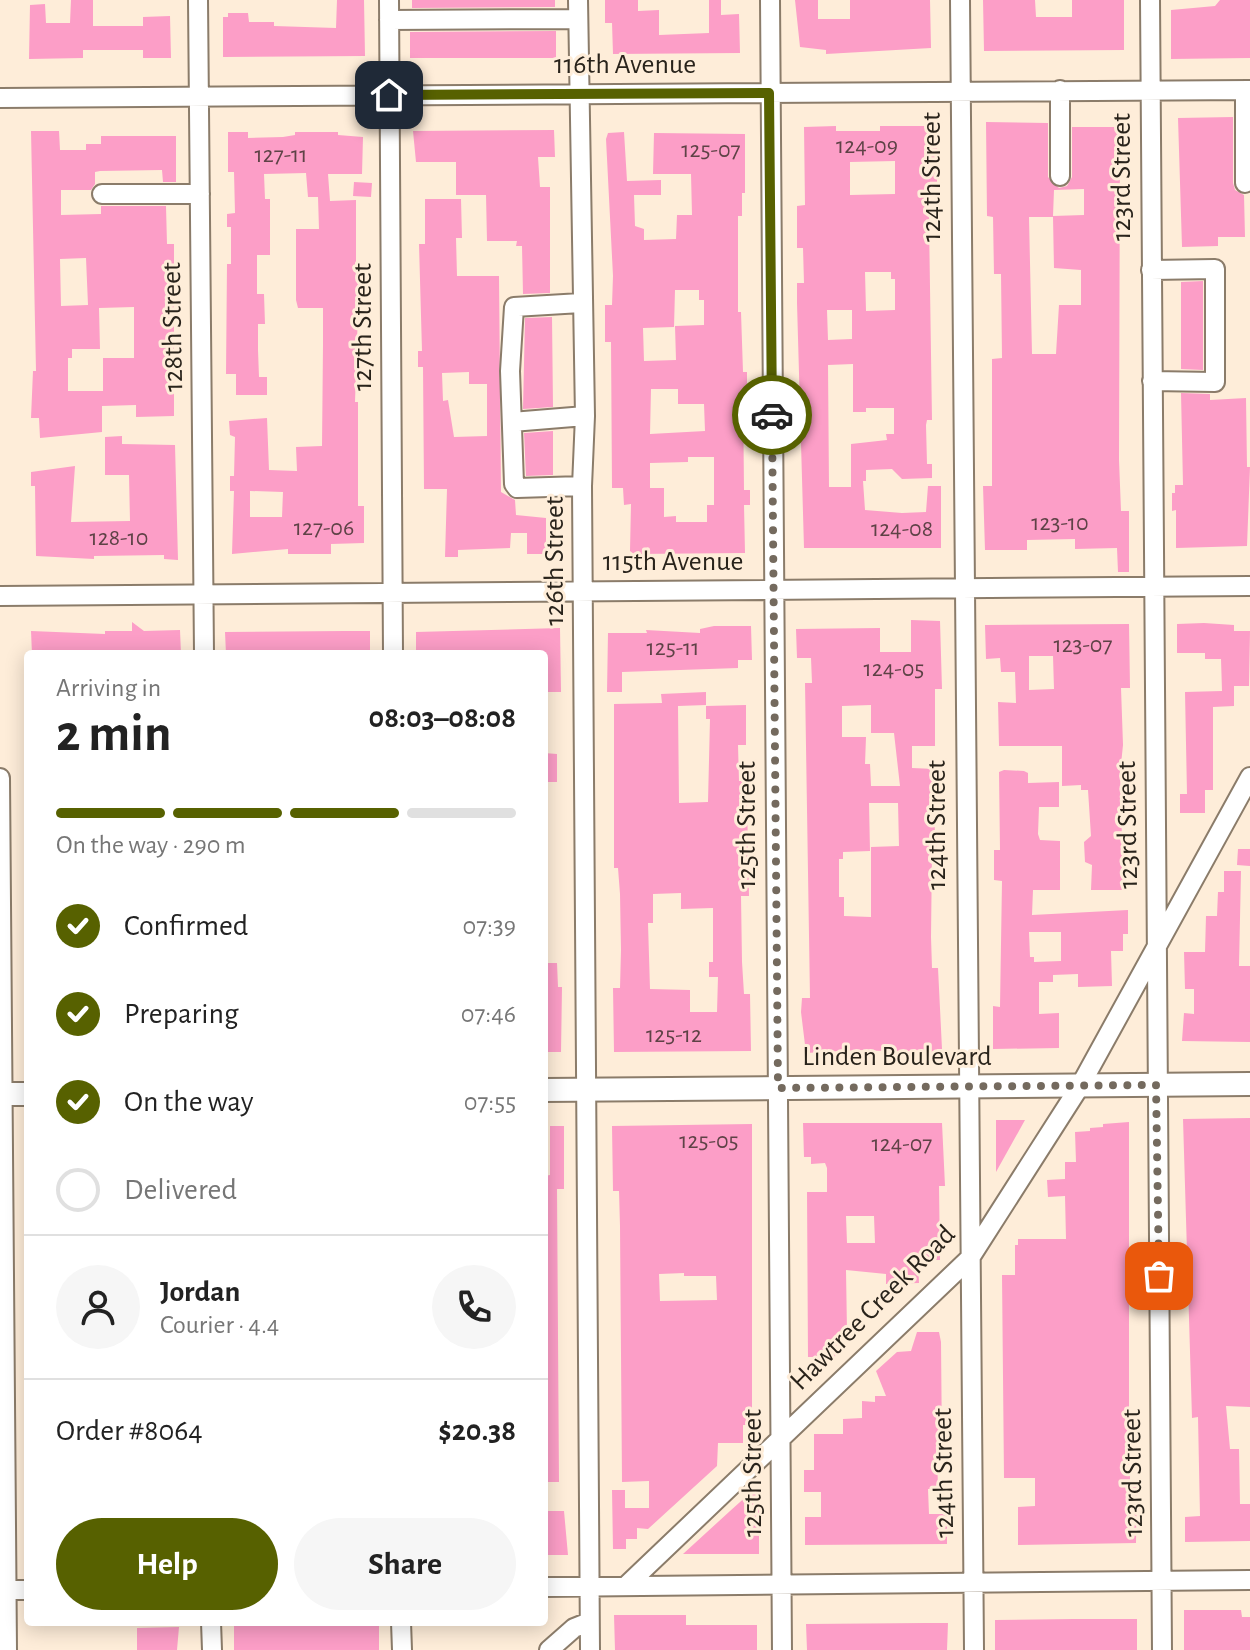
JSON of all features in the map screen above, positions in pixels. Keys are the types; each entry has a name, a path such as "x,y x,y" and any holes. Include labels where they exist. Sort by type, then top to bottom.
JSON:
{"main road":[{"name":"Linden Boulevard","path":"548,1090 1250,1084"},
{"path":"1,1094 24,1094"}],"street":[{"name":"128th Street","path":"198,0 204,650"},
{"name":"127th Street","path":"389,0 393,650"},
{"name":"125th Street","path":"770,0 782,1650"},
{"name":"124th Street","path":"960,0 974,1650"},
{"name":"123rd Street","path":"1150,0 1162,1650"},
{"path":"389,20 578,10"},
{"name":"126th Street","path":"578,10 585,416 582,486 590,1650"},
{"path":"1060,90 1060,176"},
{"name":"116th Avenue","path":"0,98 1247,90"},
{"path":"1245,183 1247,90"},
{"path":"102,194 200,194"},
{"path":"1151,270 1215,269 1215,382 1152,381"},
{"path":"581,303 514,307 510,320 517,488 582,486"},
{"path":"512,422 585,416"},
{"name":"115th Avenue","path":"0,596 1250,586"},
{"name":"Hawtree Creek Road","path":"626,1586 970,1258 1080,1086 1250,777"},
{"path":"0,778 3,1590 7,1650"},
{"path":"548,1587 1250,1580"},
{"path":"3,1590 24,1590"},
{"path":"549,1650 574,1628 589,1622"},
{"path":"211,1626 212,1650"},
{"path":"401,1626 402,1650"}],"building":[{"path":"71,0 93,0 93,26 143,26 143,17 170,16 171,58 143,58 143,50 83,50 83,58 29,59 30,5 45,4 46,23 70,23"},
{"path":"337,0 364,0 365,56 223,57 223,17 228,17 228,13 248,13 249,22 274,22 274,26 336,28"},
{"path":"412,0 555,0 555,7 412,8"},
{"path":"605,0 638,0 638,11 659,10 659,35 709,33 709,0 721,0 721,15 739,14 740,53 613,54 612,23 605,23"},
{"path":"795,0 818,0 818,19 850,19 850,0 930,0 931,48 826,54 826,50 800,47"},
{"path":"983,0 1035,0 1036,17 1072,17 1072,0 1124,0 1124,50 984,51"},
{"path":"1220,0 1250,0 1250,58 1171,59 1171,10 1215,6"},
{"path":"556,31 556,58 410,58 410,32"},
{"path":"1233,117 1233,183 1235,190 1244,195 1245,237 1218,237 1218,246 1182,247 1178,118"},
{"path":"986,122 1048,123 1048,177 1059,188 1067,186 1072,177 1072,127 1120,127 1119,460 1121,511 1129,511 1129,572 1118,572 1117,548 1075,549 1075,539 1027,540 1027,550 985,550 983,486 992,486 992,359 1002,358 1001,274 994,274 993,217 987,216","holes":["1084,189 1084,215 1053,216 1054,190","1029,217 1053,217 1054,268 1081,270 1081,305 1059,305 1056,354 1032,354"]},
{"path":"836,126 836,131 880,131 880,126 937,126 937,193 930,193 929,221 932,420 927,420 926,425 927,464 932,464 932,478 902,479 892,469 866,470 866,481 863,481 865,510 902,513 926,512 928,486 941,486 941,548 804,548 797,283 804,283 803,248 797,248 797,206 805,205 804,127","holes":["895,161 895,194 850,195 850,162","865,272 891,272 891,279 895,279 895,310 866,311","827,310 852,310 852,339 828,340","853,364 853,412 866,412 866,408 894,408 894,434 886,434 887,440 851,444 851,487 829,487 828,365"]},
{"path":"554,130 555,157 538,157 540,187 550,187 550,293 523,294 522,246 516,246 517,241 487,241 486,195 456,195 456,162 416,162 413,131"},
{"path":"31,131 59,131 60,150 86,150 86,144 101,144 101,136 176,136 176,182 163,182 162,170 100,171 95,172 95,184 91,190 61,190 61,215 101,214 101,206 166,206 167,244 174,244 174,416 136,417 136,405 102,406 102,432 40,438 39,418 31,418 33,371 36,371","holes":["86,258 88,305 61,306 60,259","134,307 134,358 103,358 103,391 68,391 68,358 72,358 72,349 100,349 99,308"]},
{"path":"228,132 248,132 248,138 283,137 295,135 295,132 338,132 338,135 363,137 362,174 328,174 330,201 356,200 356,272 362,272 362,311 358,311 355,402 358,402 358,506 364,506 364,543 331,544 331,554 288,554 288,549 232,554 234,491 230,491 230,476 234,476 235,437 230,435 229,421 267,418 269,470 297,471 296,447 322,446 323,308 298,308 296,300 296,229 319,229 318,197 308,197 306,173 264,174 265,199 270,199 270,255 257,255 257,294 264,294 265,324 258,324 258,350 259,377 267,377 267,395 236,395 236,374 226,374 227,264 231,264 231,227 227,227 227,214 235,213 234,172 228,172","holes":["250,491 283,492 282,517 250,517"]},
{"path":"624,132 627,181 661,180 661,195 634,195 635,226 644,229 644,240 676,239 677,215 692,215 691,174 653,174 654,133 745,134 745,193 742,193 742,216 738,216 738,312 741,312 743,372 747,372 747,389 743,389 744,490 750,490 750,505 744,505 745,553 634,554 630,551 631,504 624,505 623,488 612,488 611,342 605,342 605,305 612,305 613,276 608,133","holes":["675,290 699,290 699,300 704,300 704,325 675,326 676,360 644,361 643,328 674,327","651,389 678,389 678,404 704,404 705,431 650,434","688,457 714,457 714,505 707,505 707,522 676,522 676,516 664,517 664,488 650,488 650,463 688,462"]},
{"path":"354,182 372,183 371,197 353,196"},
{"path":"425,199 461,199 462,238 456,238 457,276 499,276 501,492 515,500 516,515 546,518 546,554 527,554 527,533 511,533 510,548 458,550 458,557 445,557 447,489 424,489 423,367 418,367 418,351 422,351 419,244 425,244","holes":["469,372 469,384 487,384 487,436 454,437 448,400 443,401 442,373"]},
{"path":"1203,281 1203,370 1181,369 1181,282"},
{"path":"552,317 553,407 523,409 525,318"},
{"path":"1181,393 1210,394 1210,400 1246,398 1247,467 1250,467 1247,546 1176,548 1176,510 1172,511 1172,493 1175,493 1175,485 1183,485"},
{"path":"553,431 553,475 526,476 524,433"},
{"path":"122,436 122,444 175,445 178,560 164,559 164,555 94,556 94,559 36,556 35,486 31,486 31,472 75,466 71,522 130,521 129,475 105,475 105,437"},
{"path":"911,620 940,621 942,689 935,689 935,746 912,746 912,768 935,769 938,787 937,802 932,802 937,850 932,851 931,937 932,968 938,968 942,1049 937,1049 938,1053 858,1050 806,1053 801,1012 802,998 810,998 805,683 812,683 811,658 797,658 796,629 880,628 880,652 911,652","holes":["871,705 871,733 894,733 900,786 871,786 870,764 865,764 866,737 842,737 842,706","869,803 898,803 899,846 871,847 871,917 844,916 844,897 839,897 839,859 843,859 843,852 870,851"]},
{"path":"132,622 144,631 180,630 181,650 32,650 31,631 105,634 105,631 132,631"},
{"path":"1129,624 1130,688 1121,688 1123,745 1120,774 1123,871 1128,871 1128,890 1091,890 1092,865 1085,862 1084,842 1091,836 1088,790 1081,790 1081,785 1062,786 1062,746 999,746 998,702 1016,703 1015,672 1001,672 1000,658 986,659 985,625","holes":["1029,656 1053,656 1054,689 1029,690"]},
{"path":"1177,624 1234,625 1234,631 1250,631 1249,686 1234,686 1234,706 1213,707 1213,790 1205,790 1205,813 1180,813 1180,794 1187,794 1185,692 1222,691 1221,659 1205,659 1205,653 1177,653"},
{"path":"751,626 752,660 738,660 738,668 622,672 622,692 607,692 608,633 647,633 646,630 700,633 700,629"},
{"path":"560,628 561,692 548,692 548,650 416,650 416,632"},
{"path":"370,631 370,650 226,650 225,632"},
{"path":"706,692 706,705 678,706 679,803 708,802 710,719 706,719 706,706 746,705 746,745 738,745 739,781 747,781 749,896 741,896 744,994 750,994 751,1051 614,1052 613,988 620,988 621,950 618,868 614,868 614,704 662,703 661,694","holes":["681,893 681,909 713,908 713,962 709,962 709,977 718,977 717,1012 690,1012 690,990 650,989 648,923 653,923 653,894"]},
{"path":"548,753 557,754 557,782 548,782"},
{"path":"1024,771 1028,773 1028,783 1059,782 1059,807 1039,807 1038,834 1040,840 1060,841 1060,890 1033,890 1032,915 1128,910 1128,934 1123,934 1123,951 1111,951 1112,986 1078,987 1078,974 1053,975 1053,982 1039,982 1039,1014 1059,1013 1059,1048 993,1049 993,1006 1000,1007 1002,881 994,880 994,850 1000,850 999,772","holes":["1029,932 1061,932 1061,961 1034,962 1034,957 1030,957"]},
{"path":"1238,849 1250,849 1250,866 1237,865"},
{"path":"1224,871 1241,871 1239,966 1250,966 1250,1042 1182,1041 1184,1013 1194,1014 1194,989 1185,989 1184,952 1205,952 1206,916 1217,916 1218,892 1224,892"},
{"path":"548,963 557,963 558,987 562,987 561,1052 548,1052"},
{"path":"1250,1118 1250,1407 1226,1406 1230,1449 1239,1449 1240,1504 1250,1504 1250,1541 1185,1542 1185,1517 1200,1516 1198,1417 1192,1418 1183,1119"},
{"path":"996,1120 1025,1120 996,1172"},
{"path":"1129,1122 1130,1482 1137,1482 1136,1543 1018,1545 1018,1507 1035,1506 1035,1478 1004,1478 1002,1275 1015,1275 1015,1245 1018,1245 1018,1239 1066,1239 1065,1196 1048,1197 1047,1180 1065,1179 1065,1162 1076,1162 1075,1132 1090,1131 1090,1128 1103,1127 1103,1124"},
{"path":"803,1123 942,1123 945,1186 939,1186 940,1260 918,1260 919,1283 886,1284 886,1274 846,1270 847,1332 838,1332 835,1357 808,1357 807,1192 827,1192 827,1168 825,1163 811,1164 811,1157 804,1157","holes":["846,1216 874,1216 875,1243 847,1243"]},
{"path":"752,1124 752,1425 743,1425 743,1443 718,1443 717,1466 648,1529 637,1528 637,1539 626,1539 626,1549 613,1549 612,1490 625,1490 625,1508 649,1508 649,1481 622,1482 620,1226 619,1191 613,1191 612,1126","holes":["684,1273 684,1276 716,1276 717,1300 660,1301 659,1274"]},
{"path":"550,1126 564,1126 564,1189 557,1189 559,1482 548,1482"},
{"path":"917,1332 939,1332 941,1342 942,1450 937,1450 938,1489 928,1489 929,1514 947,1514 947,1544 805,1545 805,1517 821,1517 821,1492 804,1492 804,1470 814,1470 814,1434 843,1434 843,1419 862,1418 862,1401 875,1402 875,1396 886,1396 876,1371 897,1352 911,1351"},
{"path":"759,1485 759,1554 683,1554 730,1511"},
{"path":"548,1511 564,1511 568,1555 548,1555"},
{"path":"1184,1610 1241,1610 1242,1617 1250,1617 1250,1650 1184,1650"},
{"path":"614,1615 686,1615 686,1625 757,1625 757,1650 615,1650"},
{"path":"1137,1619 1137,1650 995,1650 995,1620"},
{"path":"948,1623 947,1650 807,1650 806,1624"},
{"path":"234,1626 379,1626 379,1650 234,1650"},
{"path":"179,1627 177,1650 137,1650 137,1628"}],"way so far":[{"path":"772,415 778,1088 1156,1085 1159,1276"}],"route":[{"path":"389,95 769,93 772,415"}]}
